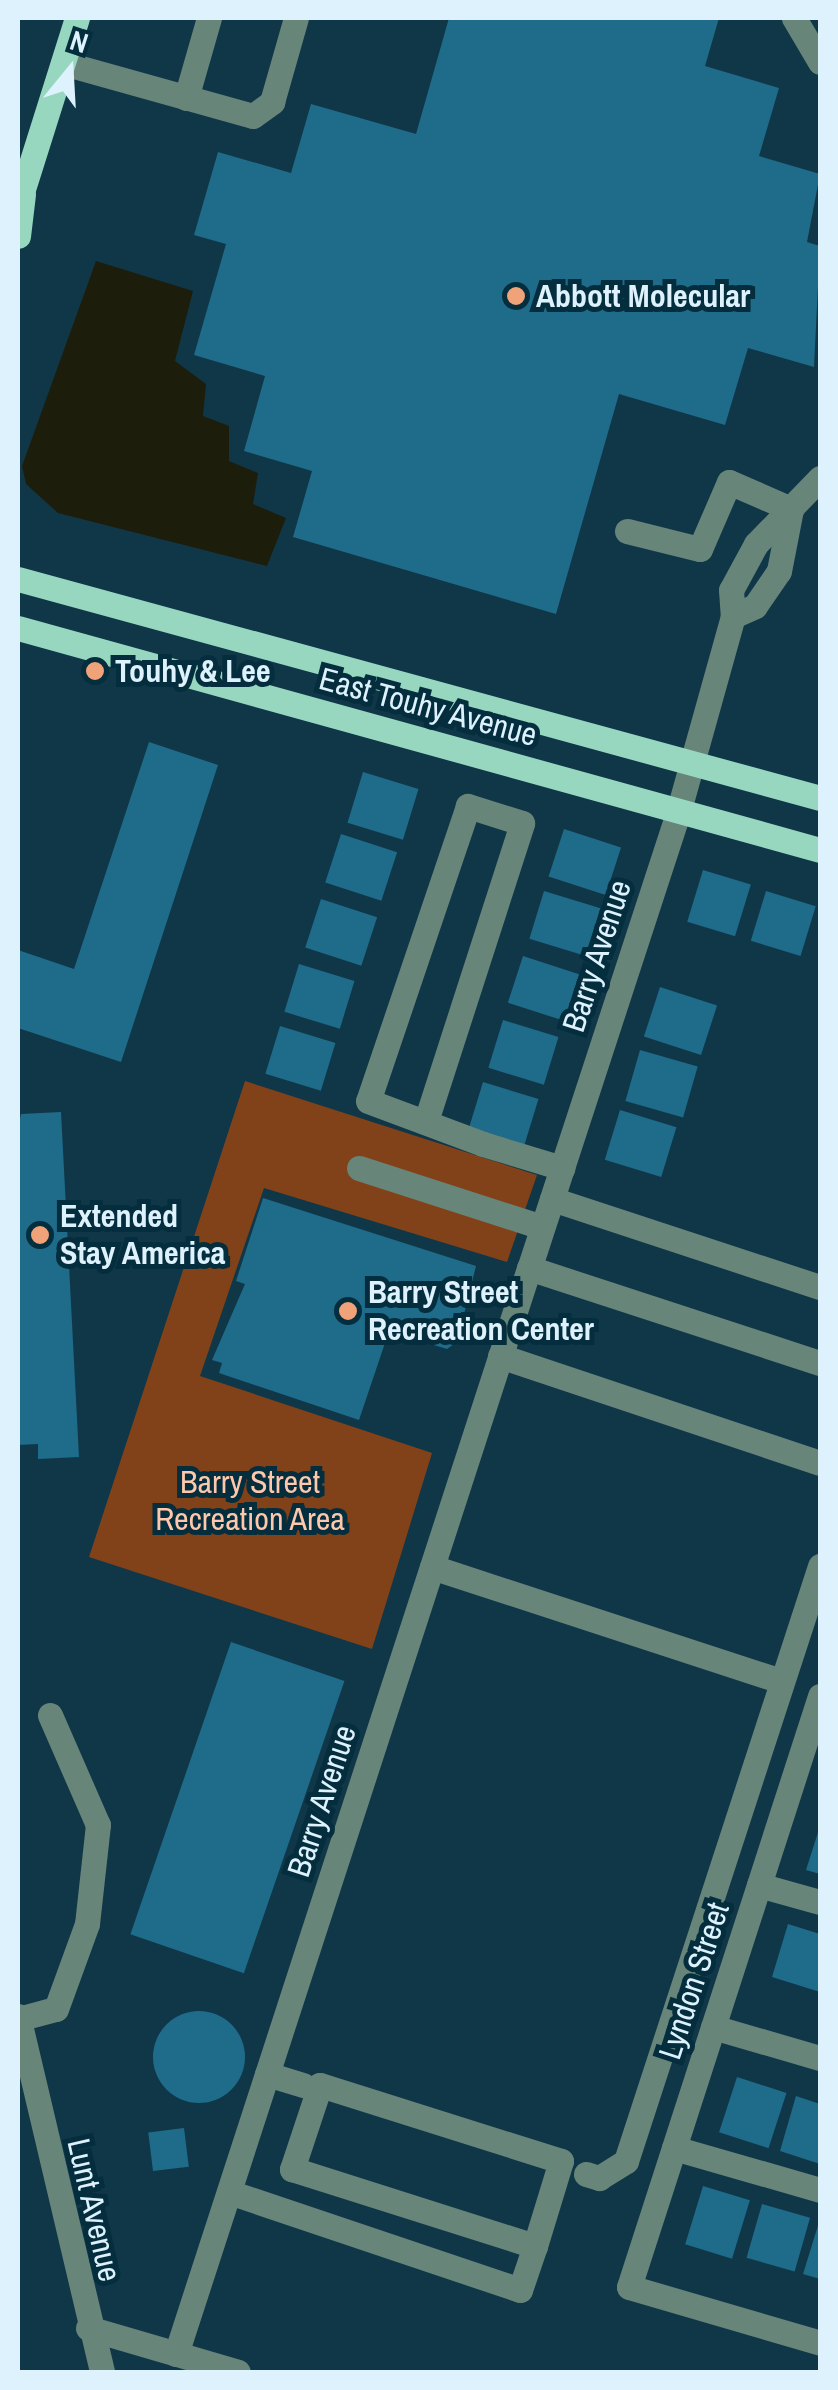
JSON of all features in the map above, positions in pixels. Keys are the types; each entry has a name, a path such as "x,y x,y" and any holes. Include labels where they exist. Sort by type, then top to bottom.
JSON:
{"main road":[{"path":"18,236 20,199 77,18"},
{"name":"East Touhy Avenue","path":"18,579 820,798"},
{"name":"East Touhy Avenue","path":"18,628 820,850"}],"street":[{"path":"186,98 209,18"},
{"path":"63,63 253,116 272,102 296,18"},
{"path":"794,18 820,62"},
{"name":"Barry Avenue","path":"176,2354 679,810 734,616 735,582 790,509 820,478"},
{"path":"628,531 700,549 729,482 790,509"},
{"path":"426,1121 522,822 468,806 368,1101 562,1168"},
{"path":"359,1168 542,1227"},
{"path":"552,1199 820,1286"},
{"path":"529,1268 820,1363"},
{"path":"500,1356 820,1463"},
{"path":"586,2174 599,2178 626,2160 820,1566"},
{"path":"432,1567 780,1681"},
{"name":"Lyndon Street","path":"820,1696 809,1771 759,1885 629,2287 820,2343"},
{"path":"18,2018 56,2009 86,1924 98,1824 50,1715"},
{"path":"759,1885 820,1902"},
{"name":"Lunt Avenue","path":"18,2018 88,2328 238,2372"},
{"path":"713,2027 820,2058"},
{"path":"267,2074 303,2085"},
{"path":"229,2192 520,2290 535,2246 560,2160 320,2085 292,2169 535,2246"},
{"path":"674,2148 820,2190"},
{"path":"88,2328 102,2372"}],"green space":[{"name":"Barry Street Recreation Area","path":"245,1081 537,1175 507,1262 264,1188 200,1376 432,1453 372,1649 89,1557"}],"shaded area":[{"path":"96,261 193,291 175,361 206,384 203,416 229,426 229,461 258,473 253,504 286,518 267,566 58,513 26,484 22,466"}],"building":[{"name":"Abbott Molecular","path":"449,18 719,18 705,66 779,88 759,156 820,174 807,242 820,246 814,367 748,348 725,425 619,394 556,614 293,537 312,471 244,451 265,376 194,355 226,244 194,235 218,152 291,173 311,104 416,134"},
{"path":"149,742 218,765 121,1062 18,1028 18,950 74,969"},
{"path":"363,772 418,789 403,840 348,823"},
{"path":"564,829 621,848 606,895 549,877"},
{"path":"341,834 397,852 381,901 325,883"},
{"path":"703,870 751,885 735,936 687,922"},
{"path":"544,891 600,908 586,956 529,939"},
{"path":"766,891 816,906 801,956 751,941"},
{"path":"321,899 377,917 361,966 305,948"},
{"path":"523,956 579,974 564,1021 508,1003"},
{"path":"299,964 354,981 340,1029 284,1012"},
{"path":"660,987 717,1006 701,1055 644,1036"},
{"path":"503,1020 558,1037 544,1085 488,1068"},
{"path":"280,1026 335,1043 321,1091 265,1074"},
{"path":"640,1050 698,1067 683,1117 625,1101"},
{"path":"483,1082 538,1099 524,1147 468,1130"},
{"path":"620,1110 676,1127 661,1177 605,1160"},
{"path":"61,1112 79,1457 38,1459 38,1444 18,1445 18,1127 21,1114"},
{"name":"Barry Street Recreation Center","path":"263,1198 476,1266 457,1342 447,1349 377,1328 387,1337 359,1420 219,1373 222,1363 212,1360 245,1284 236,1281"},
{"path":"231,1642 344,1681 244,1973 130,1934"},
{"path":"820,1826 820,1874 806,1870"},
{"path":"788,1924 820,1934 820,1992 772,1977"},
{"path":"199,2011 217,2015 231,2025 241,2039 245,2057 241,2075 231,2089 217,2099 199,2103 181,2099 167,2089 157,2075 153,2057 157,2039 167,2025 181,2015"},
{"path":"737,2077 786,2093 769,2148 719,2132"},
{"path":"796,2096 820,2104 820,2164 780,2151"},
{"path":"184,2128 189,2167 153,2171 148,2132"},
{"path":"703,2186 750,2200 732,2259 685,2244"},
{"path":"762,2204 810,2218 795,2272 747,2258"},
{"path":"820,2219 820,2279 803,2274"}],"place":[{"name":"Abbott Molecular","path":"516,296"},
{"name":"Touhy & Lee","path":"95,671"},
{"name":"Extended Stay America","path":"40,1235"},
{"name":"Barry Street Recreation Center","path":"348,1311"}]}
